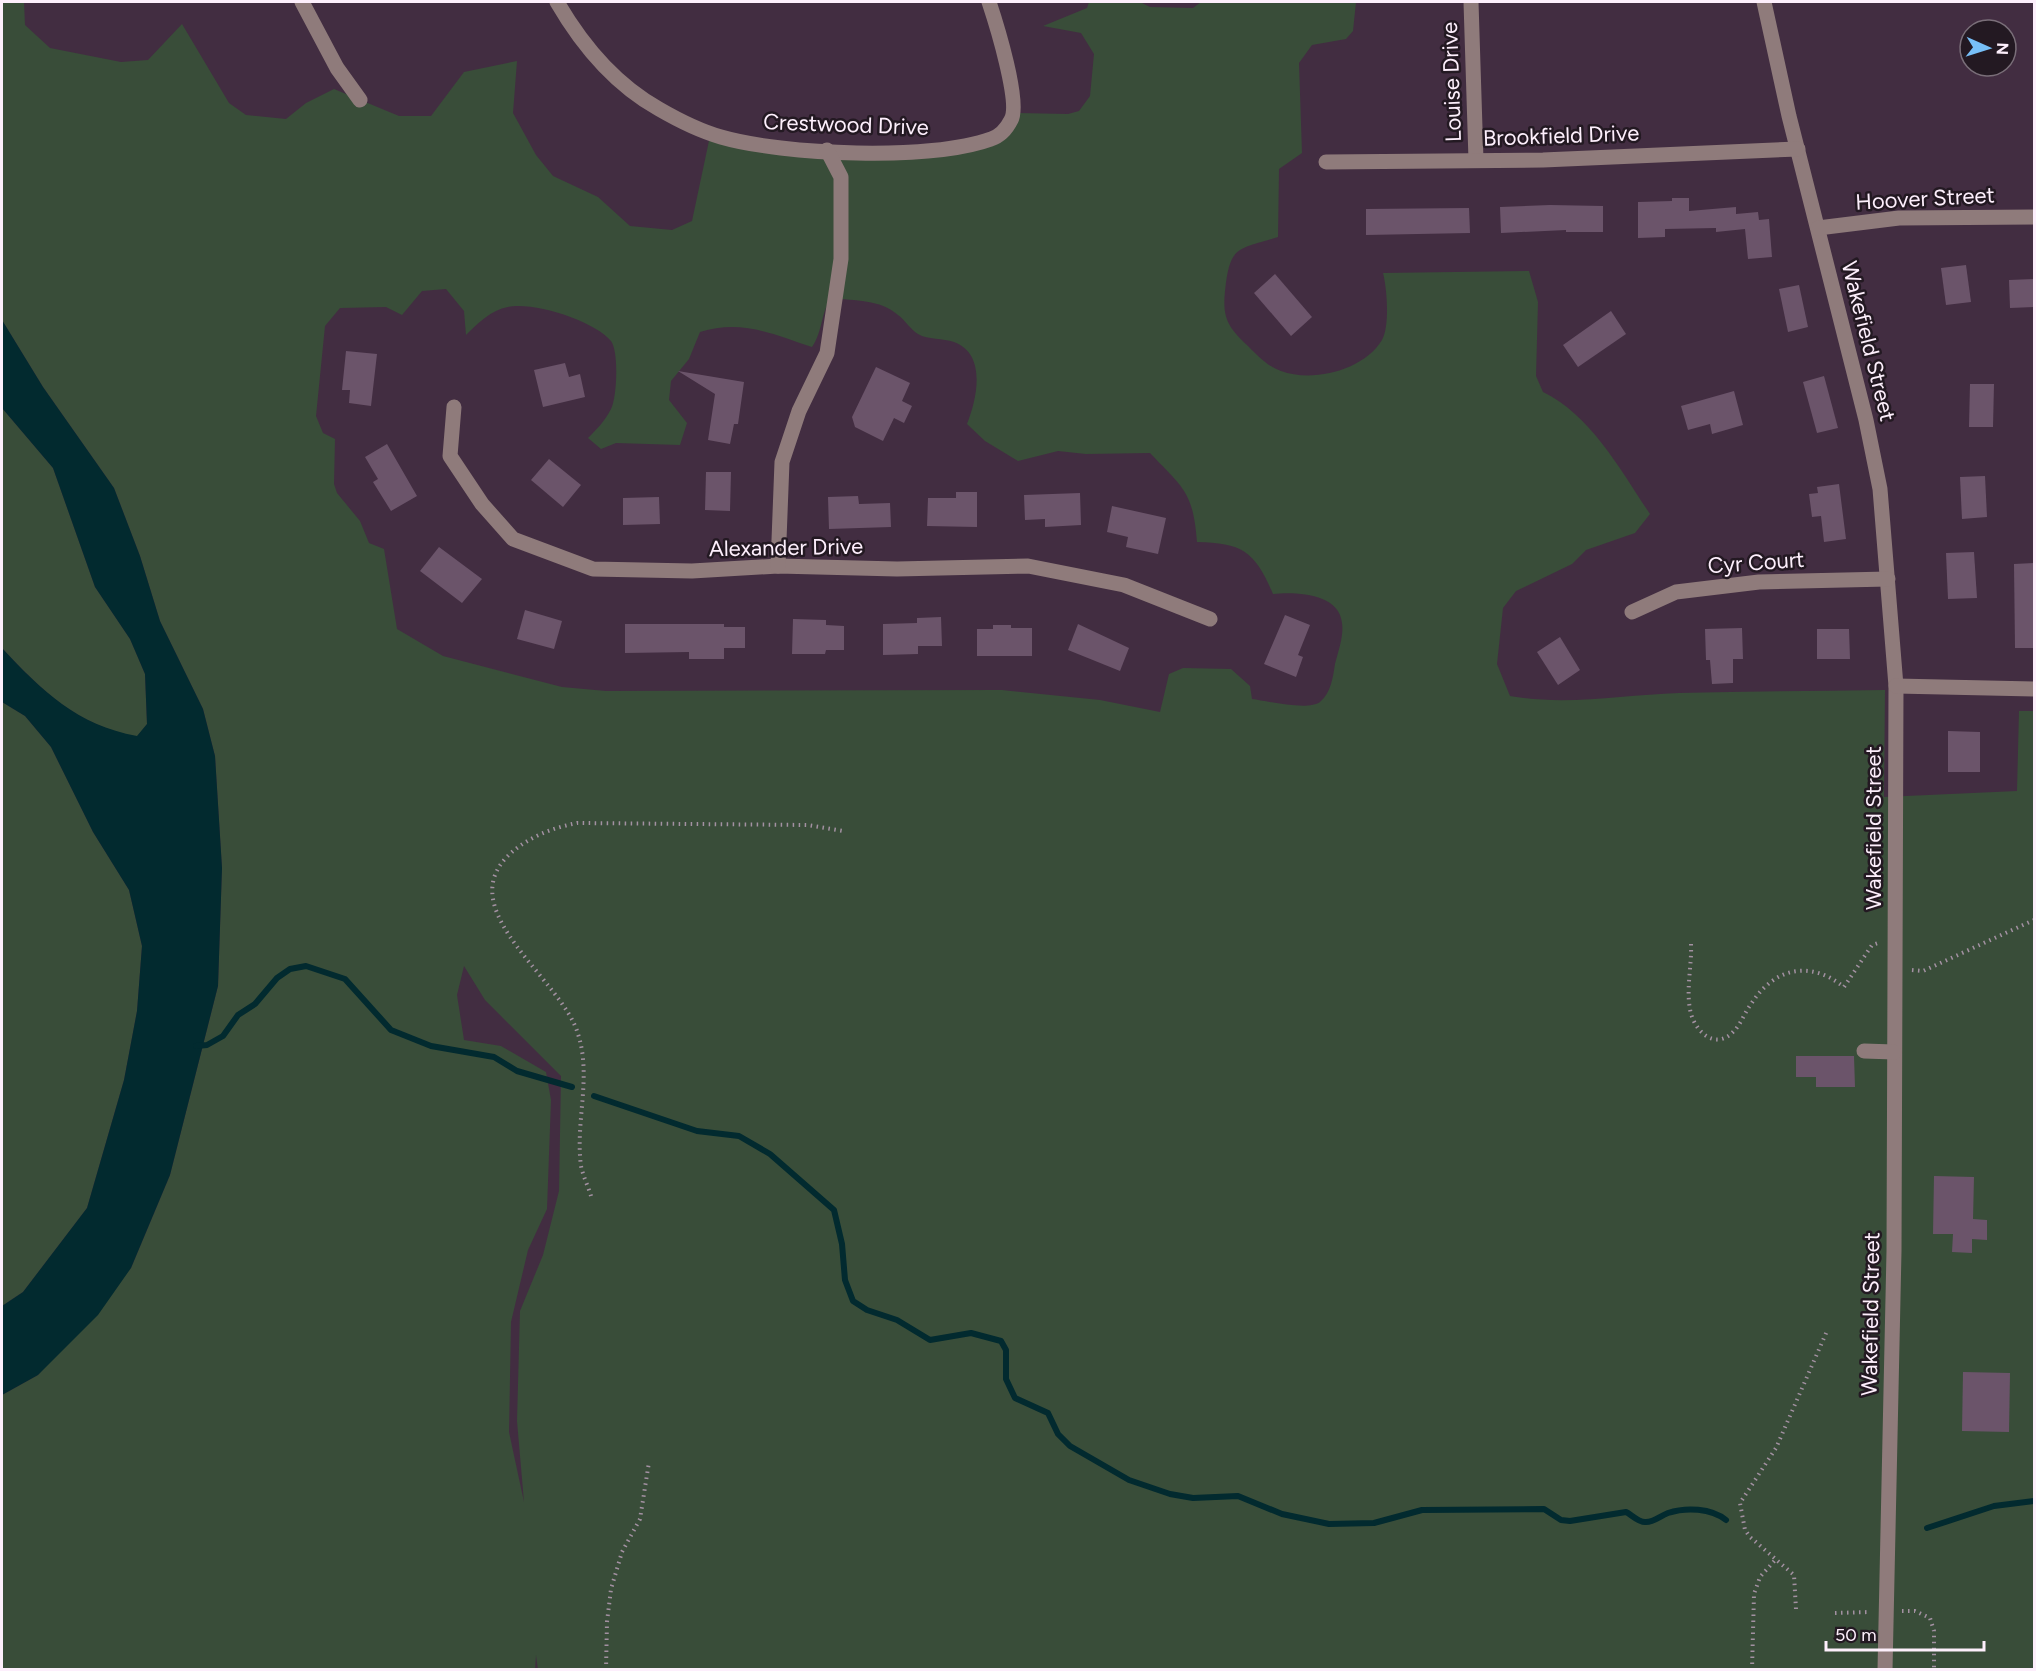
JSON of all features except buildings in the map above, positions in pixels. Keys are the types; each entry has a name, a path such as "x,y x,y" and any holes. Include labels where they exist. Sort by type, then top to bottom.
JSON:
{"street":[{"path":"302,2 337,68 360,100"},
{"name":"Crestwood Drive","path":"557,2 609,73 659,109 720,136 770,147 827,150 939,150 992,139 1005,129 1015,112 1004,47 989,2"},
{"name":"Louise Drive","path":"1471,2 1476,160"},
{"name":"Wakefield Street","path":"1764,2 1798,149 1866,420 1880,489 1896,686 1894,1251 1884,1670"},
{"name":"Brookfield Drive","path":"1326,162 1476,160 1798,149"},
{"path":"778,566 782,462 799,411 826,352 841,258 841,177 827,150"},
{"name":"Hoover Street","path":"1818,228 1899,218 2034,217"},
{"name":"Alexander Drive","path":"454,407 450,456 482,504 513,539 593,569 692,571 778,566 897,569 1028,566 1124,585 1210,619"},
{"name":"Cyr Court","path":"1632,612 1676,592 1759,582 1888,579"},
{"path":"1896,686 2034,689"},
{"path":"1864,1051 1894,1052"}],"path":[{"path":"591,1196 581,1166 581,1121 585,1067 579,1034 571,1015 559,997 504,929 491,894 494,874 503,861 526,841 561,826 577,822 808,825 843,831"},
{"path":"1690,944 1690,1009 1703,1036 1722,1039 1735,1030 1761,990 1773,980 1802,969 1819,971 1844,987 1872,945 1881,943 1911,969 1923,971 2034,920"},
{"path":"1796,1609 1794,1575 1761,1548 1745,1530 1740,1503 1776,1448 1827,1331"},
{"path":"606,1670 607,1622 611,1589 622,1551 640,1519 649,1462"},
{"path":"1752,1670 1754,1594 1760,1577 1776,1559"}],"shaded area":[{"path":"2,2 24,2 25,25 50,48 121,62 148,60 182,24 229,103 246,115 286,119 306,103 334,89 399,116 431,116 464,72 517,61 513,113 536,155 553,176 598,197 630,226 672,230 692,221 710,136 901,152 990,140 1017,113 1068,114 1079,111 1090,96 1094,54 1081,33 1043,26 1087,8 1089,2 1140,2 1150,7 1193,8 1201,2 1356,2 1353,31 1346,39 1312,45 1299,63 1302,153 1279,169 1278,237 1253,244 1233,257 1225,291 1226,316 1236,334 1271,366 1294,374 1322,374 1351,366 1374,350 1382,340 1387,317 1387,297 1383,273 1529,271 1538,302 1536,376 1543,392 1560,402 1590,429 1650,514 1635,533 1586,550 1572,564 1516,591 1503,608 1497,664 1510,696 1573,700 1679,693 1885,690 1884,797 2017,791 2019,711 2034,711 2034,1669 538,1670 536,1655 535,1670 2,1669 2,1395 38,1375 131,1268 170,1175 218,986 222,868 215,756 203,709 160,621 140,556 114,488 43,387 2,320","holes":["446,289 464,311 466,335 490,314 508,307 519,306 563,314 592,326 611,341 616,364 613,403 603,421 588,438 601,449 616,443 680,445 687,423 669,400 671,381 689,359 700,332 715,328 743,328 770,333 812,347 828,303 832,298 883,306 898,315 918,334 954,342 971,356 977,378 974,402 967,424 985,441 1018,461 1058,451 1086,454 1150,453 1171,474 1189,501 1193,512 1197,542 1225,544 1245,552 1260,568 1273,594 1293,593 1315,596 1333,606 1339,613 1342,633 1329,689 1320,702 1314,705 1297,706 1252,699 1250,686 1231,669 1183,668 1169,674 1160,712 1100,700 1002,690 606,691 562,687 443,656 397,629 384,549 369,543 360,521 337,493 334,484 335,439 323,433 316,416 325,326 340,308 386,307 402,315 422,291","464,966 485,1000 561,1076 559,1191 543,1255 520,1311 517,1421 524,1502 509,1432 511,1322 528,1250 547,1209 551,1100 546,1072 501,1046 464,1040 457,995"]},
{"path":"2,320 43,387 114,488 140,556 160,621 203,709 215,756 222,868 218,986 170,1175 131,1268 98,1315 38,1375 2,1395 2,1306 23,1292 87,1208 124,1080 137,1011 142,946 129,890 93,832 51,747 25,716 2,702 2,648 46,692 78,715 96,724 137,736 147,724 145,674 130,639 95,587 53,468 2,408"},
{"path":"2,408 53,468 95,587 130,639 145,674 147,724 137,737 96,724 78,715 46,692 2,648"},
{"path":"2,702 25,716 51,747 93,832 129,890 142,946 137,1011 124,1080 87,1208 23,1292 2,1306"}],"waterway":[{"path":"196,1046 207,1045 223,1036 238,1015 255,1004 277,978 290,969 306,966 345,979 391,1030 431,1046 494,1057 517,1071 572,1087"},
{"path":"594,1096 697,1131 739,1136 770,1154 834,1210 842,1244 845,1280 853,1301 867,1310 897,1320 930,1340 971,1333 1001,1341 1006,1350 1006,1379 1015,1398 1048,1413 1058,1434 1070,1446 1129,1480 1170,1494 1193,1498 1238,1496 1282,1514 1329,1524 1374,1523 1422,1510 1544,1509 1561,1520 1570,1521 1626,1512 1646,1522 1668,1513 1690,1509 1713,1513 1726,1520"},
{"path":"1927,1528 1994,1506 2034,1501"}]}
